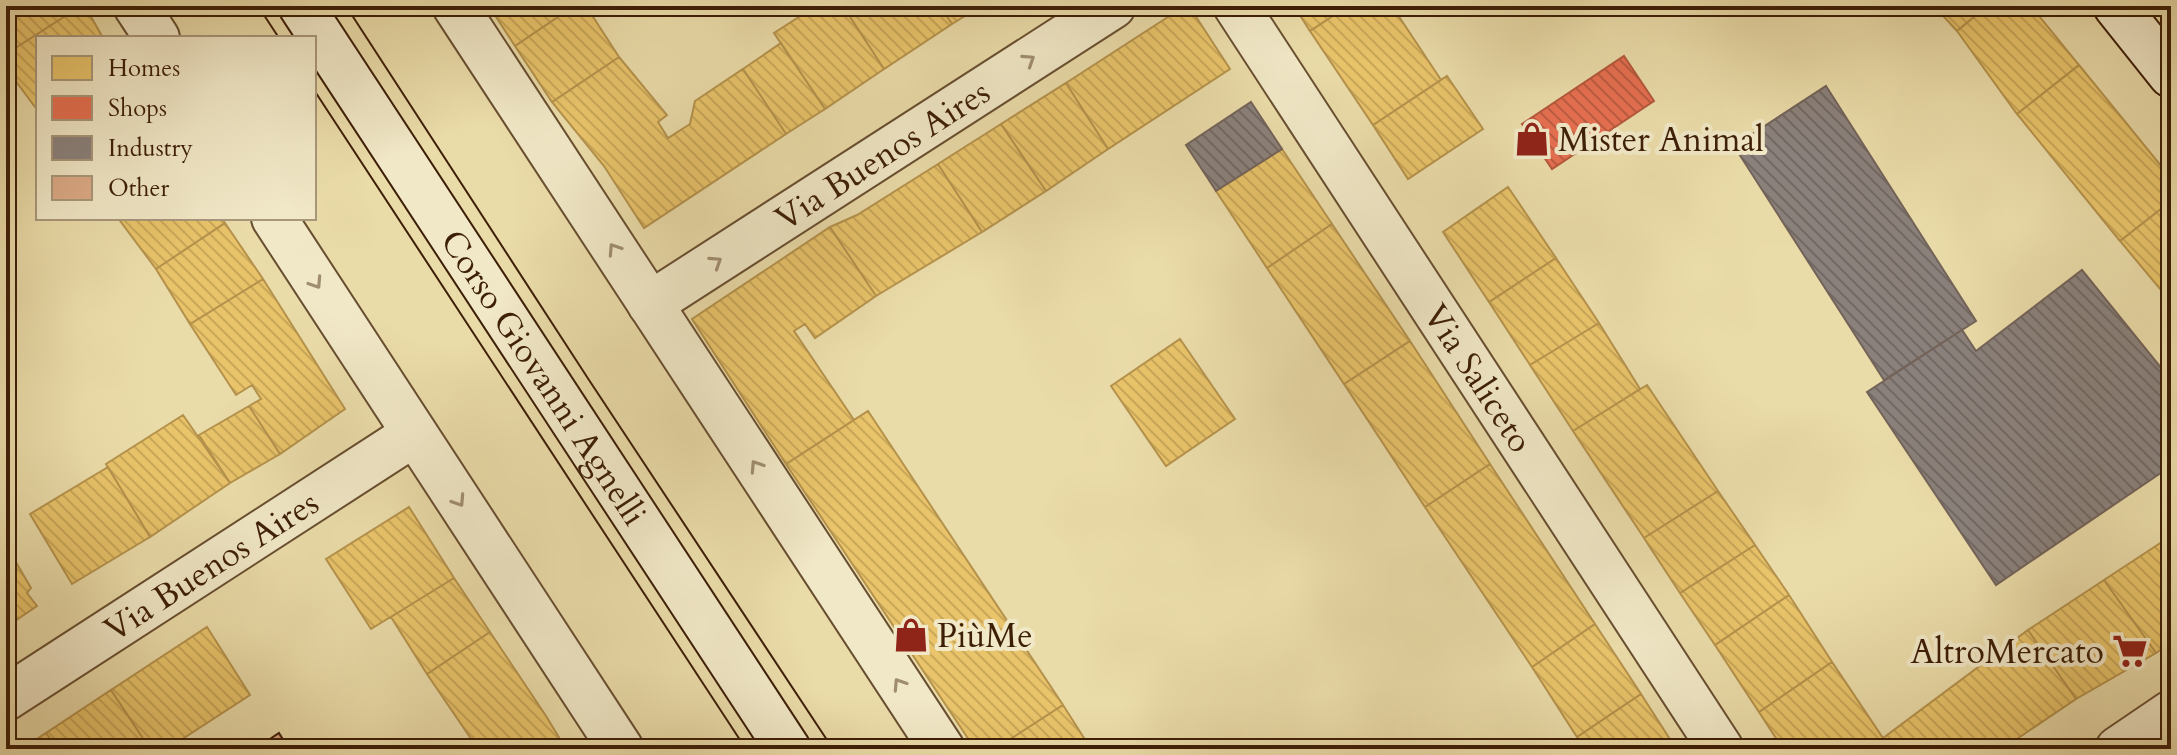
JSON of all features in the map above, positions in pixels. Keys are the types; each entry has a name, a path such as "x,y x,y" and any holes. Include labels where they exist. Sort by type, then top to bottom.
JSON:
{"street":[{"path":"136,6 156,36"},
{"name":"Corso Giovanni Agnelli","path":"301,6 788,749"},
{"path":"455,6 942,749"},
{"name":"Via Buenos Aires","path":"650,304 1113,6"},
{"name":"Via Saliceto","path":"1236,6 1721,749"},
{"path":"2116,6 2171,75"},
{"path":"275,220 621,749"},
{"name":"Via Buenos Aires","path":"6,698 414,434"},
{"path":"2118,749 2171,713"}],"building: Homes":[{"path":"6,6 81,6 6,54"},
{"path":"81,6 85,6 102,36 36,36 36,108 6,68 6,54"},
{"path":"489,6 574,6 515,46"},
{"path":"574,6 586,6 619,57 552,102 515,46"},
{"path":"816,6 843,6 884,69 825,109 774,33"},
{"path":"843,6 940,6 952,24 884,69"},
{"path":"940,6 981,6 952,24"},
{"path":"1189,6 1230,69 1108,149 1066,83"},
{"path":"1294,6 1348,6 1310,31"},
{"path":"1348,6 1392,6 1441,80 1373,125 1310,31"},
{"path":"1934,6 1987,6 1957,31"},
{"path":"1987,6 2031,6 2079,65 2017,114 1957,31"},
{"path":"781,43 825,109 786,134 743,69"},
{"path":"619,57 667,115 658,122 668,138 690,124 695,101 743,69 786,134 644,228 604,166 552,102"},
{"path":"2079,65 2171,178 2171,201 2120,241 2017,114"},
{"path":"1447,76 1483,129 1408,179 1373,125"},
{"path":"1066,83 1108,149 1046,191 1001,124"},
{"path":"1001,124 1046,191 982,232 938,164"},
{"path":"1282,149 1332,224 1267,268 1216,191"},
{"path":"938,164 982,232 876,296 830,227 857,215"},
{"path":"1508,187 1556,258 1489,302 1443,232"},
{"path":"2171,201 2171,302 2120,241"},
{"path":"119,220 223,220 225,223 156,269"},
{"path":"225,223 263,279 190,324 156,269"},
{"path":"1332,224 1410,341 1344,384 1267,268"},
{"path":"830,227 876,296 815,338 805,324 794,331 854,420 786,464 692,319"},
{"path":"1556,258 1599,323 1530,365 1489,302"},
{"path":"263,279 345,409 280,454 249,406 261,399 252,385 236,395 190,324"},
{"path":"1599,323 1640,389 1573,431 1530,365"},
{"path":"1180,339 1235,419 1166,466 1111,386"},
{"path":"1410,341 1490,464 1425,507 1344,384"},
{"path":"1647,385 1718,491 1644,538 1573,431"},
{"path":"249,406 280,454 230,483 199,435"},
{"path":"868,411 1063,705 995,749 975,749 786,464"},
{"path":"183,415 230,483 150,537 106,464"},
{"path":"1490,464 1595,624 1532,667 1425,507"},
{"path":"108,467 150,537 72,584 30,514"},
{"path":"1718,491 1755,545 1680,593 1644,538"},
{"path":"409,507 454,578 371,629 326,559"},
{"path":"2171,536 2171,643 2156,653 2104,580"},
{"path":"6,545 31,588 27,593 37,606 6,627"},
{"path":"1755,545 1789,595 1715,645 1680,593"},
{"path":"454,578 490,632 427,674 391,617"},
{"path":"2104,580 2156,653 2076,699 2028,630"},
{"path":"1789,595 1832,662 1759,712 1715,645"},
{"path":"1595,624 1641,694 1577,737 1532,667"},
{"path":"207,627 250,695 167,749 150,749 111,690"},
{"path":"2028,630 2076,699 2002,749 1783,749 1759,712 1832,662 1883,738"},
{"path":"490,632 566,749 478,749 427,674"},
{"path":"111,690 150,749 57,749 46,733"},
{"path":"1641,694 1673,744 1665,749 1585,749 1577,737"},
{"path":"1063,705 1091,749 995,749"},
{"path":"46,733 57,749 22,749"}],"building: Shops":[{"path":"1624,56 1654,101 1552,169 1522,124"}],"building: Industry":[{"path":"1826,86 1976,321 1884,380 1734,146"},
{"path":"1251,102 1282,149 1216,191 1186,145"},
{"path":"2082,270 2171,380 2171,466 1996,585 1867,392 1962,330 1976,351"}],"building: Other":[{"path":"279,733 289,749 255,749"}],"tram line":[{"path":"258,6 278,36"},
{"path":"346,6 833,749"},
{"path":"316,93 746,749"}],"place":[{"name":"Mister Animal","path":"1532,139"},
{"name":"PiùMe","path":"911,635"},
{"name":"AltroMercato","path":"2130,651"}]}
